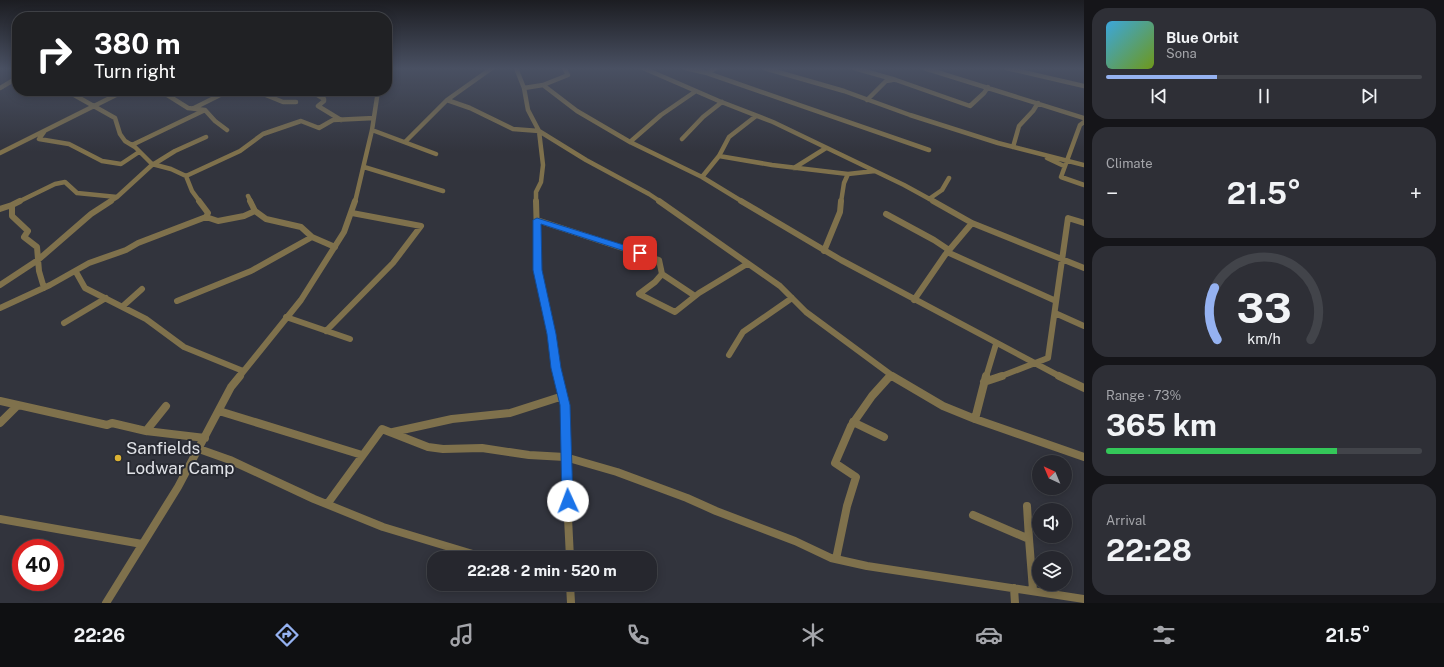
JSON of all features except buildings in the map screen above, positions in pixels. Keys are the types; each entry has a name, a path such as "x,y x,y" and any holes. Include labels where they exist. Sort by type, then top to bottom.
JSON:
{"street":[{"path":"77,96 115,118 121,136 127,143 132,145 153,164 171,169 186,176 192,191 208,213 206,217"},
{"path":"0,153 113,96"},
{"path":"172,96 175,100 192,109 205,110 215,121 227,130"},
{"path":"192,109 218,96"},
{"path":"269,96 283,102 296,102"},
{"path":"319,96 324,99 324,101 318,106 342,120"},
{"path":"106,603 178,487 231,388 301,300 344,232 352,213 364,167 377,96"},
{"path":"405,142 452,96"},
{"path":"525,96 528,110 540,131 543,165 541,182 536,192 538,270 545,301 556,368 565,405 565,457 570,551"},
{"path":"558,96 577,111 630,142 702,177 824,251 996,344 1084,388"},
{"path":"630,142 648,124 688,96"},
{"path":"708,96 756,116 875,171 972,222 1084,268"},
{"path":"774,96 929,150"},
{"path":"855,96 1013,147 1084,165"},
{"path":"867,100 871,96"},
{"path":"942,96 970,106 982,96"},
{"path":"1017,96 1084,118"},
{"path":"447,100 470,108 513,129 540,131 586,160 649,194 780,286 818,320 891,375 943,406 1084,457"},
{"path":"682,139 703,117 722,102"},
{"path":"1013,147 1015,133 1019,126 1036,108 1038,103"},
{"path":"132,145 188,120 205,110"},
{"path":"702,177 719,156 729,137 756,116"},
{"path":"186,176 240,151 264,134 301,121 319,128 333,120 374,118"},
{"path":"1084,122 1080,125 1076,143 1066,160 1061,177 1084,185"},
{"path":"45,130 39,139 68,144 102,161 121,164 139,152"},
{"path":"372,130 436,154"},
{"path":"0,285 38,260 91,214 116,196 153,164 175,151 206,137"},
{"path":"794,168 826,148"},
{"path":"1033,152 1064,166"},
{"path":"719,156 794,168 848,174 875,171"},
{"path":"364,167 443,191"},
{"path":"824,251 840,212 844,183 848,174"},
{"path":"928,199 942,190 949,178"},
{"path":"0,209 12,205 55,184 65,182 77,193 116,196"},
{"path":"248,196 255,211 266,219 301,227 312,237 335,247"},
{"path":"12,205 12,216 28,231 24,237 37,247 38,260 44,288"},
{"path":"0,308 76,272 89,263 126,250 138,243 206,217 218,221 244,216 255,211"},
{"path":"326,331 393,263 421,226 390,222 352,213"},
{"path":"886,214 934,240 948,251 1056,301"},
{"path":"984,382 1048,358 1068,218 1084,222"},
{"path":"537,220 659,260 662,274 695,296"},
{"path":"914,300 948,251 972,222"},
{"path":"177,301 251,271 312,237"},
{"path":"662,274 655,282 639,294 675,312 695,296 747,264"},
{"path":"76,272 84,282 85,288 146,319 184,347 243,371"},
{"path":"123,306 142,289"},
{"path":"64,323 106,298"},
{"path":"729,355 743,332 792,298"},
{"path":"1055,313 1084,326"},
{"path":"286,317 350,339"},
{"path":"976,419 984,382 996,344"},
{"path":"836,560 847,506 856,477 835,463 853,422 872,396 891,375"},
{"path":"393,432 452,420 510,413 563,396"},
{"path":"0,401 107,425 112,423 146,431 205,438"},
{"path":"0,423 17,406"},
{"path":"146,431 166,406"},
{"path":"219,411 362,455"},
{"path":"853,422 884,437"},
{"path":"328,503 382,429 393,432 428,447 443,449 482,448 529,455 565,457 617,472 688,498 716,511 795,541 836,560 867,566 1032,590"},
{"path":"199,449 230,460 328,503 341,511 383,527 463,551"},
{"path":"1026,506 1032,577"},
{"path":"973,515 1029,539"},
{"path":"0,519 142,544"},
{"path":"1014,588 1015,603"},
{"path":"570,591 570,603"},
{"path":"1039,591 1084,599"}],"place":[{"name":"Sanfields Lodwar Camp","path":"118,458"}],"route":[{"path":"568,501 565,457 565,405 556,368 552,334 538,270 537,220 640,253"}]}
